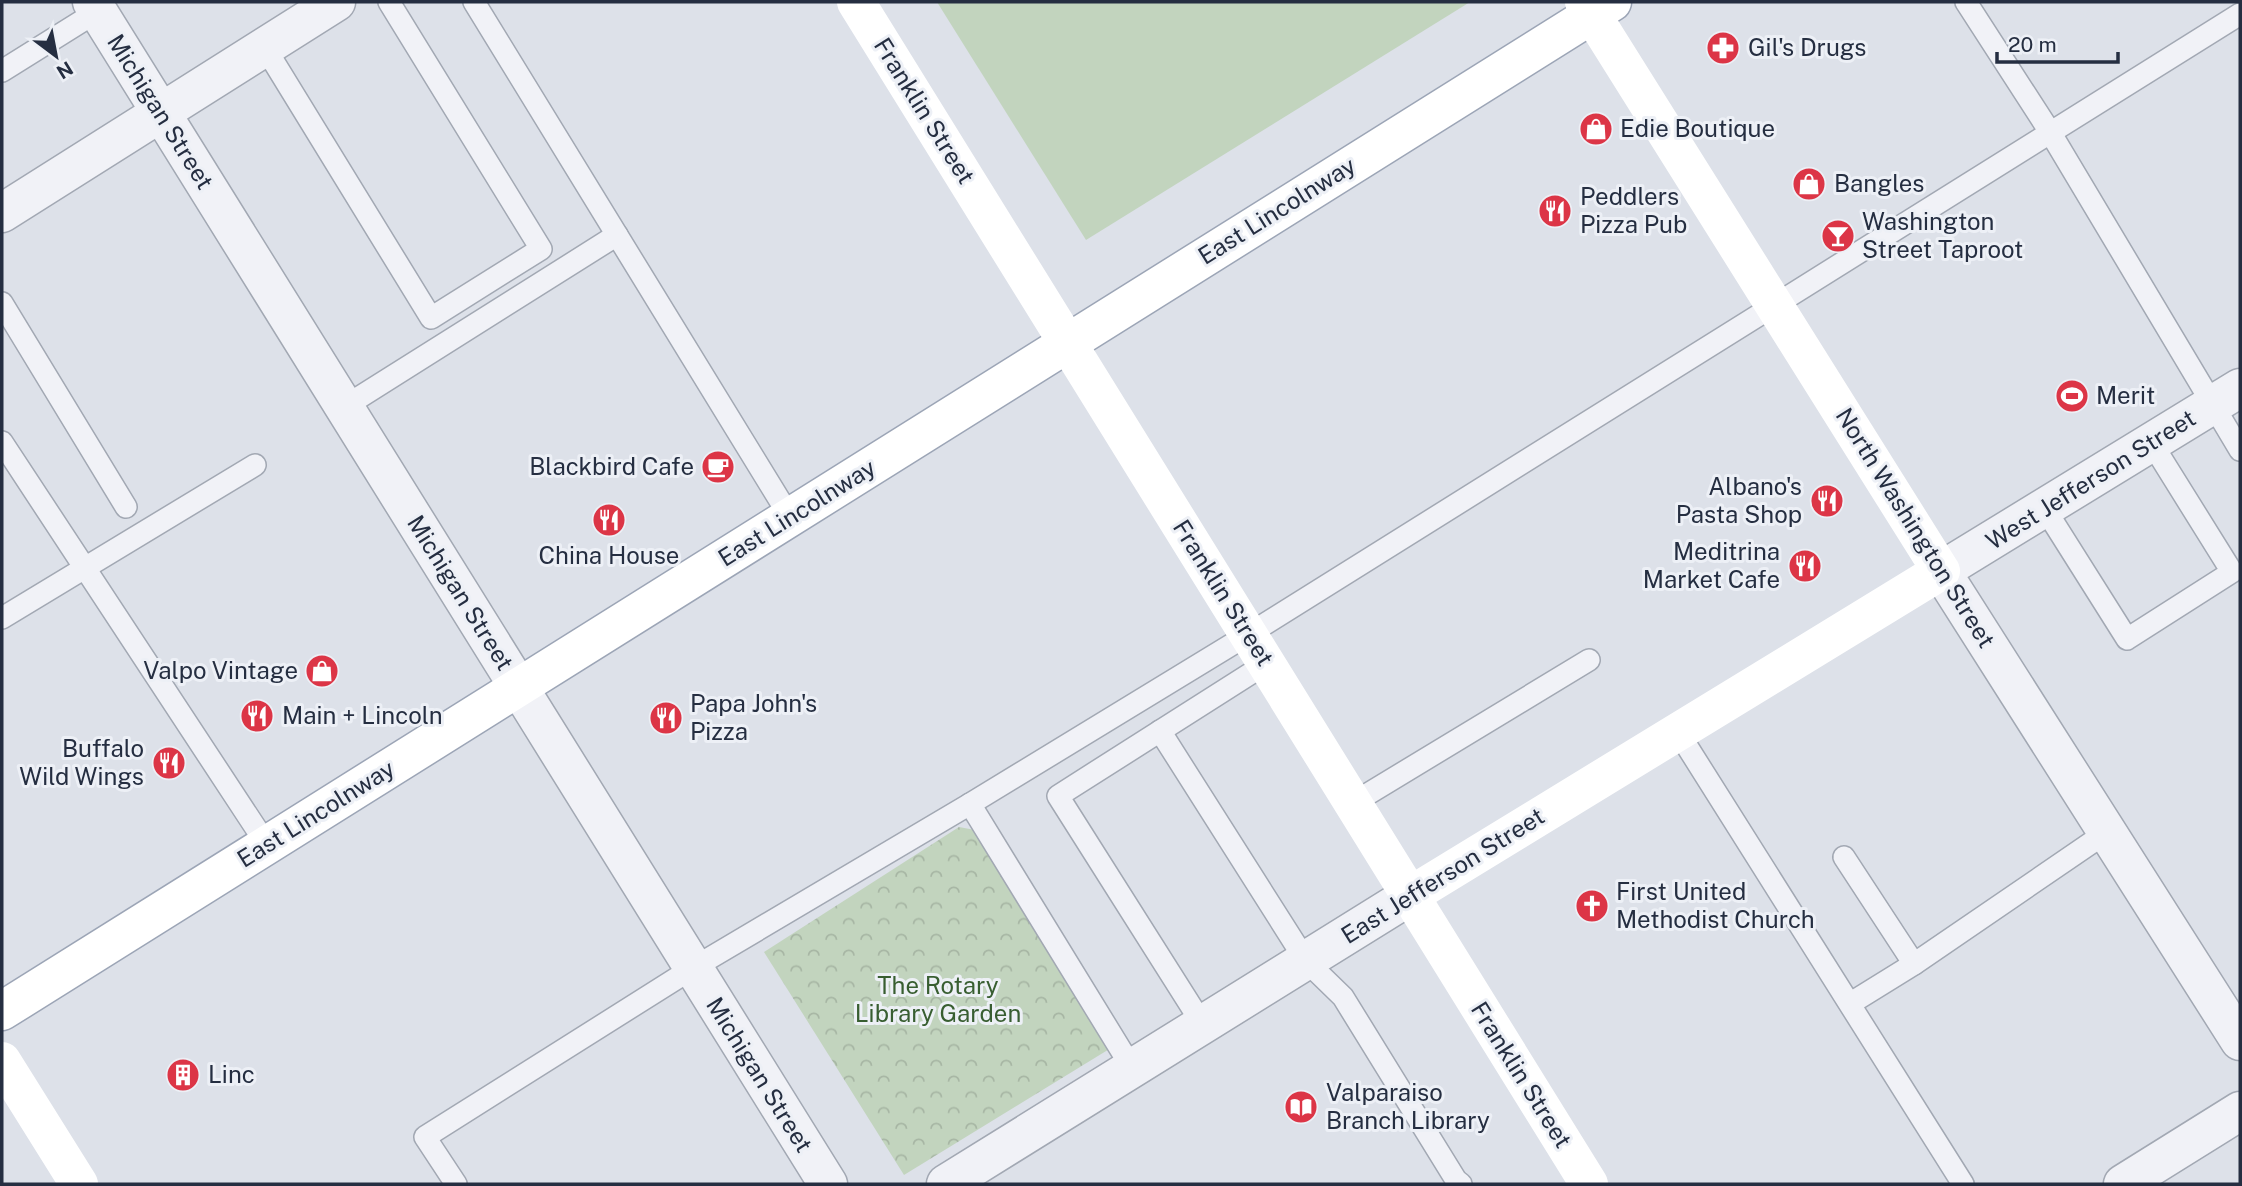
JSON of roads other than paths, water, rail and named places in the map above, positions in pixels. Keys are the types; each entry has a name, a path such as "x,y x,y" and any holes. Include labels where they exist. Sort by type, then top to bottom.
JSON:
{"main road":[{"name":"Franklin Street","path":"856,2 1589,1184"},
{"name":"East Lincolnway","path":"2,1011 1068,343 1596,6"},
{"name":"North Washington Street","path":"1596,6 1775,306 1941,571"},
{"name":"East Jefferson Street","path":"1411,895 1941,571"},
{"path":"2,1061 79,1184"}],"street":[{"path":"2,213 336,2"},
{"name":"Michigan Street","path":"95,6 828,1184"},
{"name":"West Jefferson Street","path":"1941,571 2226,396"},
{"name":"North Washington Street","path":"1941,571 2240,1041"},
{"name":"East Jefferson Street","path":"946,1184 1411,895"},
{"path":"2123,1184 2240,1111"}],"lane":[{"path":"264,46 431,318 541,249 389,2"},
{"path":"474,2 790,517"},
{"path":"1966,2 2226,396 2240,450"},
{"path":"2,71 95,6"},
{"path":"456,1184 425,1136 693,968 970,804 1258,649 1775,306 2240,14"},
{"path":"344,407 617,235"},
{"path":"2,303 126,507"},
{"path":"2,442 267,845"},
{"path":"2045,509 2127,639 2232,572 2151,442"},
{"path":"2,618 255,466"},
{"path":"1203,1025 1058,796 1160,732 1258,649"},
{"path":"1353,803 1589,660"},
{"path":"1160,732 1306,961 1343,997 1461,1184"},
{"path":"1678,732 1963,1184"},
{"path":"970,804 1132,1068"},
{"path":"1851,1003 1914,964 2107,832"},
{"path":"1844,857 1914,964"}],"place":[{"name":"Gil's Drugs","path":"1723,48"},
{"name":"Edie Boutique","path":"1596,129"},
{"name":"Bangles","path":"1809,184"},
{"name":"Peddlers Pizza Pub","path":"1555,211"},
{"name":"Washington Street Taproot","path":"1838,236"},
{"name":"Merit","path":"2072,396"},
{"name":"Blackbird Cafe","path":"718,467"},
{"name":"Albano's Pasta Shop","path":"1827,501"},
{"name":"China House","path":"609,520"},
{"name":"Meditrina Market Cafe","path":"1805,566"},
{"name":"Valpo Vintage","path":"322,671"},
{"name":"Main + Lincoln","path":"257,716"},
{"name":"Papa John's Pizza","path":"666,718"},
{"name":"Buffalo Wild Wings","path":"169,763"},
{"name":"First United Methodist Church","path":"1592,906"},
{"name":"Linc","path":"183,1075"},
{"name":"Valparaiso Branch Library","path":"1301,1107"}],"park label":[{"name":"The Rotary Library Garden","path":"938,1000"}]}
